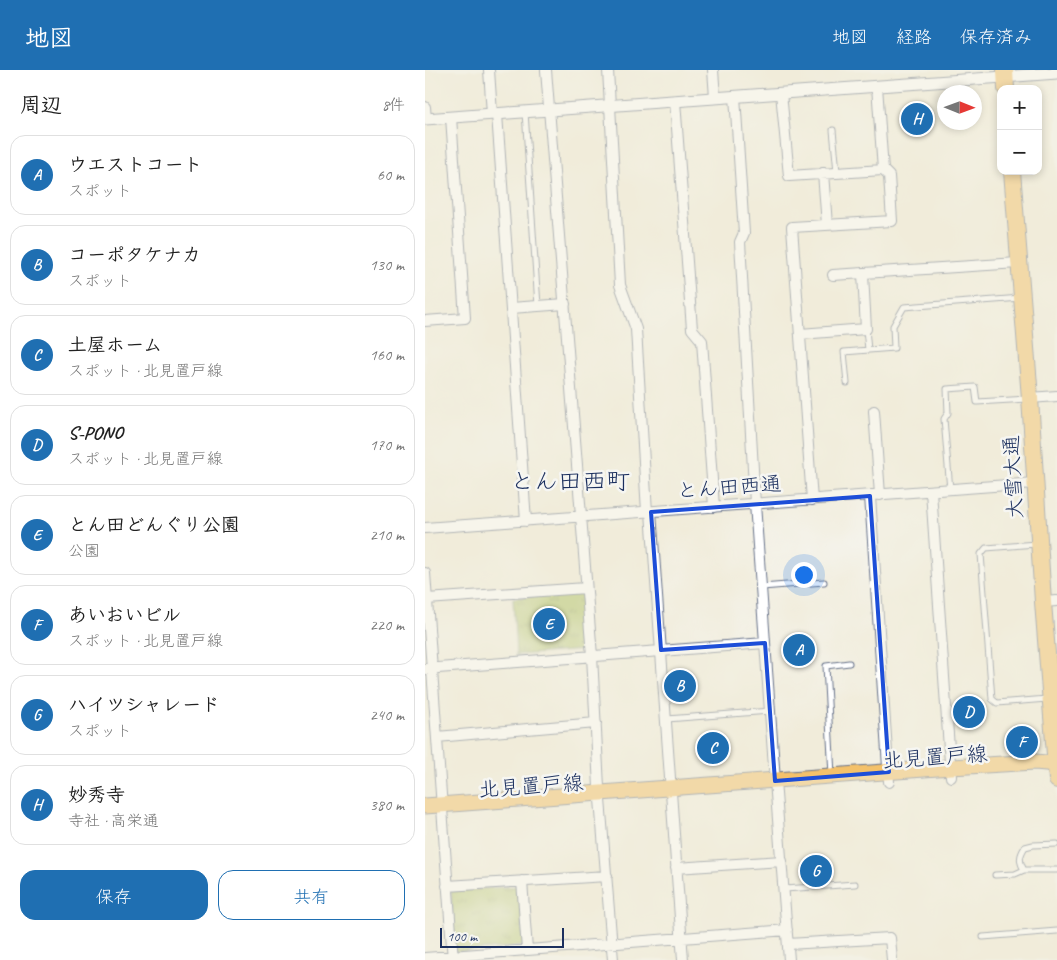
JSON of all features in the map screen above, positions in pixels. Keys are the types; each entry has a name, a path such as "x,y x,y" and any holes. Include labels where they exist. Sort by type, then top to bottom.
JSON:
{"highway":[{"name":"大雪大通","path":"1012,175 1030,398 1039,544 1050,601 1050,699 1057,780"}],"main road":[{"name":"北見置戸線","path":"425,815 441,810 670,792 951,772 1035,771 1056,764"},
{"name":"北見置戸線","path":"775,785 832,776 889,777"},
{"name":"北見置戸線","path":"425,806 441,810"}],"street":[{"path":"489,70 495,114 511,308 526,520"},
{"path":"546,70 592,656 613,960"},
{"path":"608,70 620,284 636,329 649,512 667,720 670,792 683,960"},
{"path":"713,70 715,98"},
{"path":"425,107 425,119 1057,73"},
{"path":"813,500 792,227 892,220 889,176 883,170 877,86"},
{"path":"781,92 789,176 883,170"},
{"path":"735,96 744,233 739,242 755,504 789,960"},
{"path":"675,101 692,329 702,340 714,507"},
{"path":"425,321 465,318 451,117"},
{"path":"823,173 827,225"},
{"path":"833,276 1018,263"},
{"path":"801,334 866,329 863,274"},
{"path":"511,308 565,304"},
{"path":"1030,398 1057,396"},
{"path":"874,411 875,495 889,777"},
{"name":"とん田西通","path":"425,528 1035,483"},
{"path":"931,491 951,772"},
{"path":"425,573 429,669 437,736 453,958"},
{"path":"427,599 586,588"},
{"path":"429,669 765,643"},
{"path":"437,736 596,724"},
{"path":"676,868 782,861"},
{"path":"447,886 607,876"},
{"path":"521,881 527,950"},
{"path":"425,958 453,958 527,950 787,930"},
{"path":"788,944 890,938 891,960"}],"lane":[{"path":"525,112 538,306"},
{"path":"833,130 837,172"},
{"path":"847,383 845,352 894,348 893,326 904,307 1021,298"},
{"path":"866,329 867,350"},
{"path":"950,490 944,419 948,413 947,389 975,387 977,402 1030,398"},
{"path":"1039,544 986,548 981,554 992,698 997,703 1050,699"},
{"path":"762,587 824,582"},
{"path":"832,776 826,666 849,663"},
{"path":"667,720 770,711"},
{"path":"1024,870 1020,863 1020,854 1025,847 1057,844"},
{"path":"995,875 1015,874 1024,870 1057,870"},
{"path":"785,889 855,884"},
{"path":"983,937 1057,931"}],"highlighted area":[{"path":"870,496 889,772 775,781 765,643 661,650 651,512"}],"green space":[{"path":"583,593 586,650 516,655 513,598"},
{"path":"520,886 524,946 455,952 451,891"}],"place":[{"name":"妙秀寺","path":"917,119"},
{"name":"とん田どんぐり公園","path":"549,624"},
{"name":"ウエストコート","path":"799,650"},
{"name":"コーポタケナカ","path":"680,686"},
{"name":"S-PONO","path":"969,712"},
{"name":"あいおいビル","path":"1022,742"},
{"name":"土屋ホーム","path":"713,748"},
{"name":"ハイツシャレード","path":"816,871"}],"district":[{"name":"とん田西町","path":"570,481"}]}
